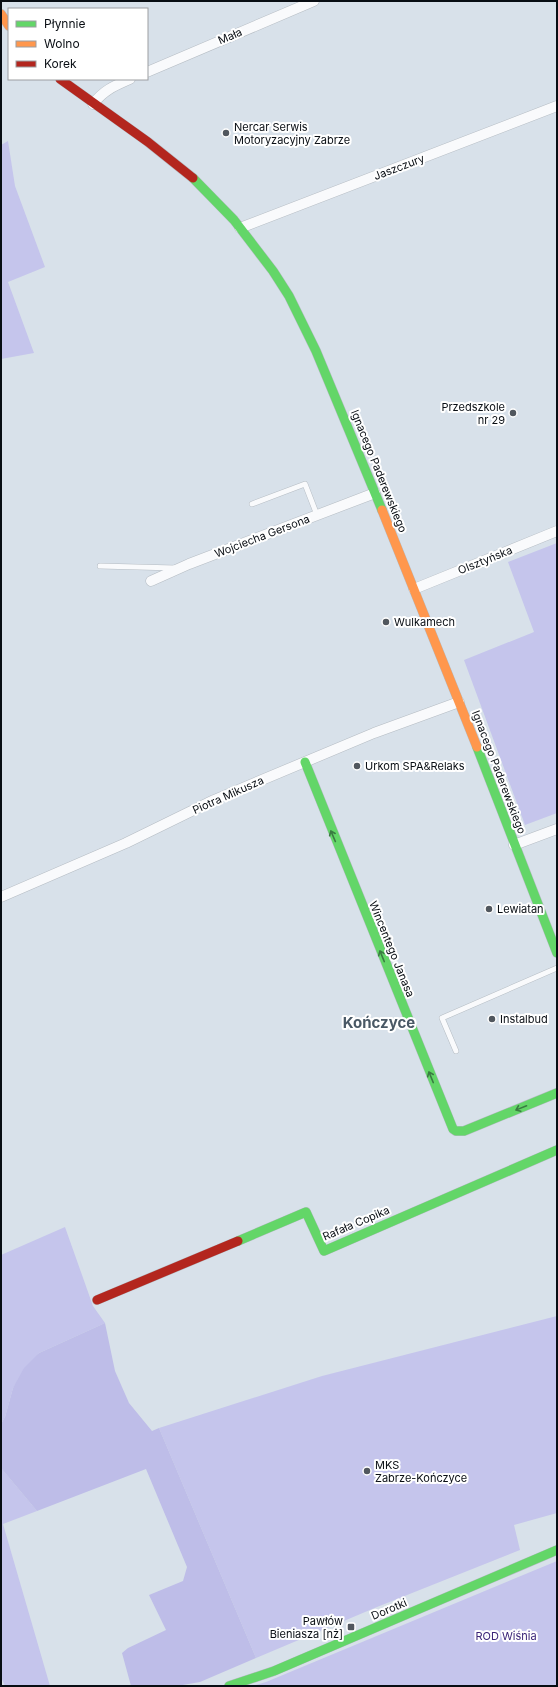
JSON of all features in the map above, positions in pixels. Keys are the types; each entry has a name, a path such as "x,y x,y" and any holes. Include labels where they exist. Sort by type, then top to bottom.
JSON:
{"street":[{"name":"Mała","path":"148,72 314,1"},
{"path":"1,14 8,24"},
{"name":"Ignacego Paderewskiego","path":"61,80 179,166 225,210 273,271 293,303 316,350 414,589 557,953"},
{"path":"93,104 101,93 128,80"},
{"name":"Jaszczury","path":"240,228 557,106"},
{"name":"Wojciecha Gersona","path":"150,582 178,569 375,493"},
{"name":"Olsztyńska","path":"414,589 557,531"},
{"name":"Piotra Mikusza","path":"1,897 126,843 214,800 374,733 459,702"},
{"name":"Wincentego Janasa","path":"305,762 453,1129 460,1132 464,1131 557,1093"},
{"path":"514,845 557,829"},
{"name":"Rafała Copika","path":"97,1300 306,1212 324,1251 557,1150"},
{"name":"Dorotki","path":"229,1686 274,1671 557,1550"}],"lane":[{"path":"252,504 305,484 317,516"},
{"path":"100,566 170,567 178,569"},
{"path":"456,1051 442,1018 557,968"}],"green space":[{"path":"8,141 15,186 45,267 8,282 34,353 1,359 1,145"},
{"path":"557,543 557,813 525,825 464,660 534,632 508,562"},
{"path":"65,1227 93,1306 105,1323 39,1353 13,1388 5,1417 1,1424 1,1255"},
{"name":"MKS Zabrze-Kończyce","path":"557,1316 557,1513 514,1525 520,1550 377,1607 256,1658 159,1428 322,1376"},
{"path":"1,1468 37,1511 3,1524 50,1686 5,1686 1,1677"},
{"name":"ROD Wiśnia","path":"557,1561 557,1686 252,1686 266,1682"}],"shaded area":[{"path":"105,1323 115,1371 129,1403 152,1431 159,1428 256,1658 200,1682 177,1686 131,1686 122,1653 128,1648 166,1630 149,1595 183,1581 187,1567 146,1469 37,1511 1,1468 1,1424 5,1417 13,1388 24,1368 39,1353"}],"traffic: fast":[{"path":"193,178 234,220 273,271 289,296 316,351 382,510"},
{"path":"477,747 557,953"},
{"path":"305,762 453,1129 456,1131 464,1131 557,1093"},
{"path":"238,1241 306,1212 324,1251 557,1150"},
{"path":"229,1686 274,1671 557,1550"}],"traffic: slow":[{"path":"1,14 8,24"},
{"path":"382,510 477,747"}],"traffic: jam":[{"path":"61,80 148,142 193,178"},
{"path":"97,1300 238,1241"}],"place":[{"name":"Nercar Serwis Motoryzacyjny Zabrze","path":"226,133"},
{"name":"Przedszkole nr 29","path":"513,413"},
{"name":"Wulkamech","path":"386,622"},
{"name":"Urkom SPA&Relaks","path":"357,766"},
{"name":"Lewiatan","path":"489,909"},
{"name":"Instalbud","path":"492,1019"},
{"name":"MKS Zabrze-Kończyce","path":"367,1471"},
{"name":"Pawłów Bieniasza [nż]","path":"351,1627"}],"district":[{"name":"Kończyce","path":"379,1022"}]}
